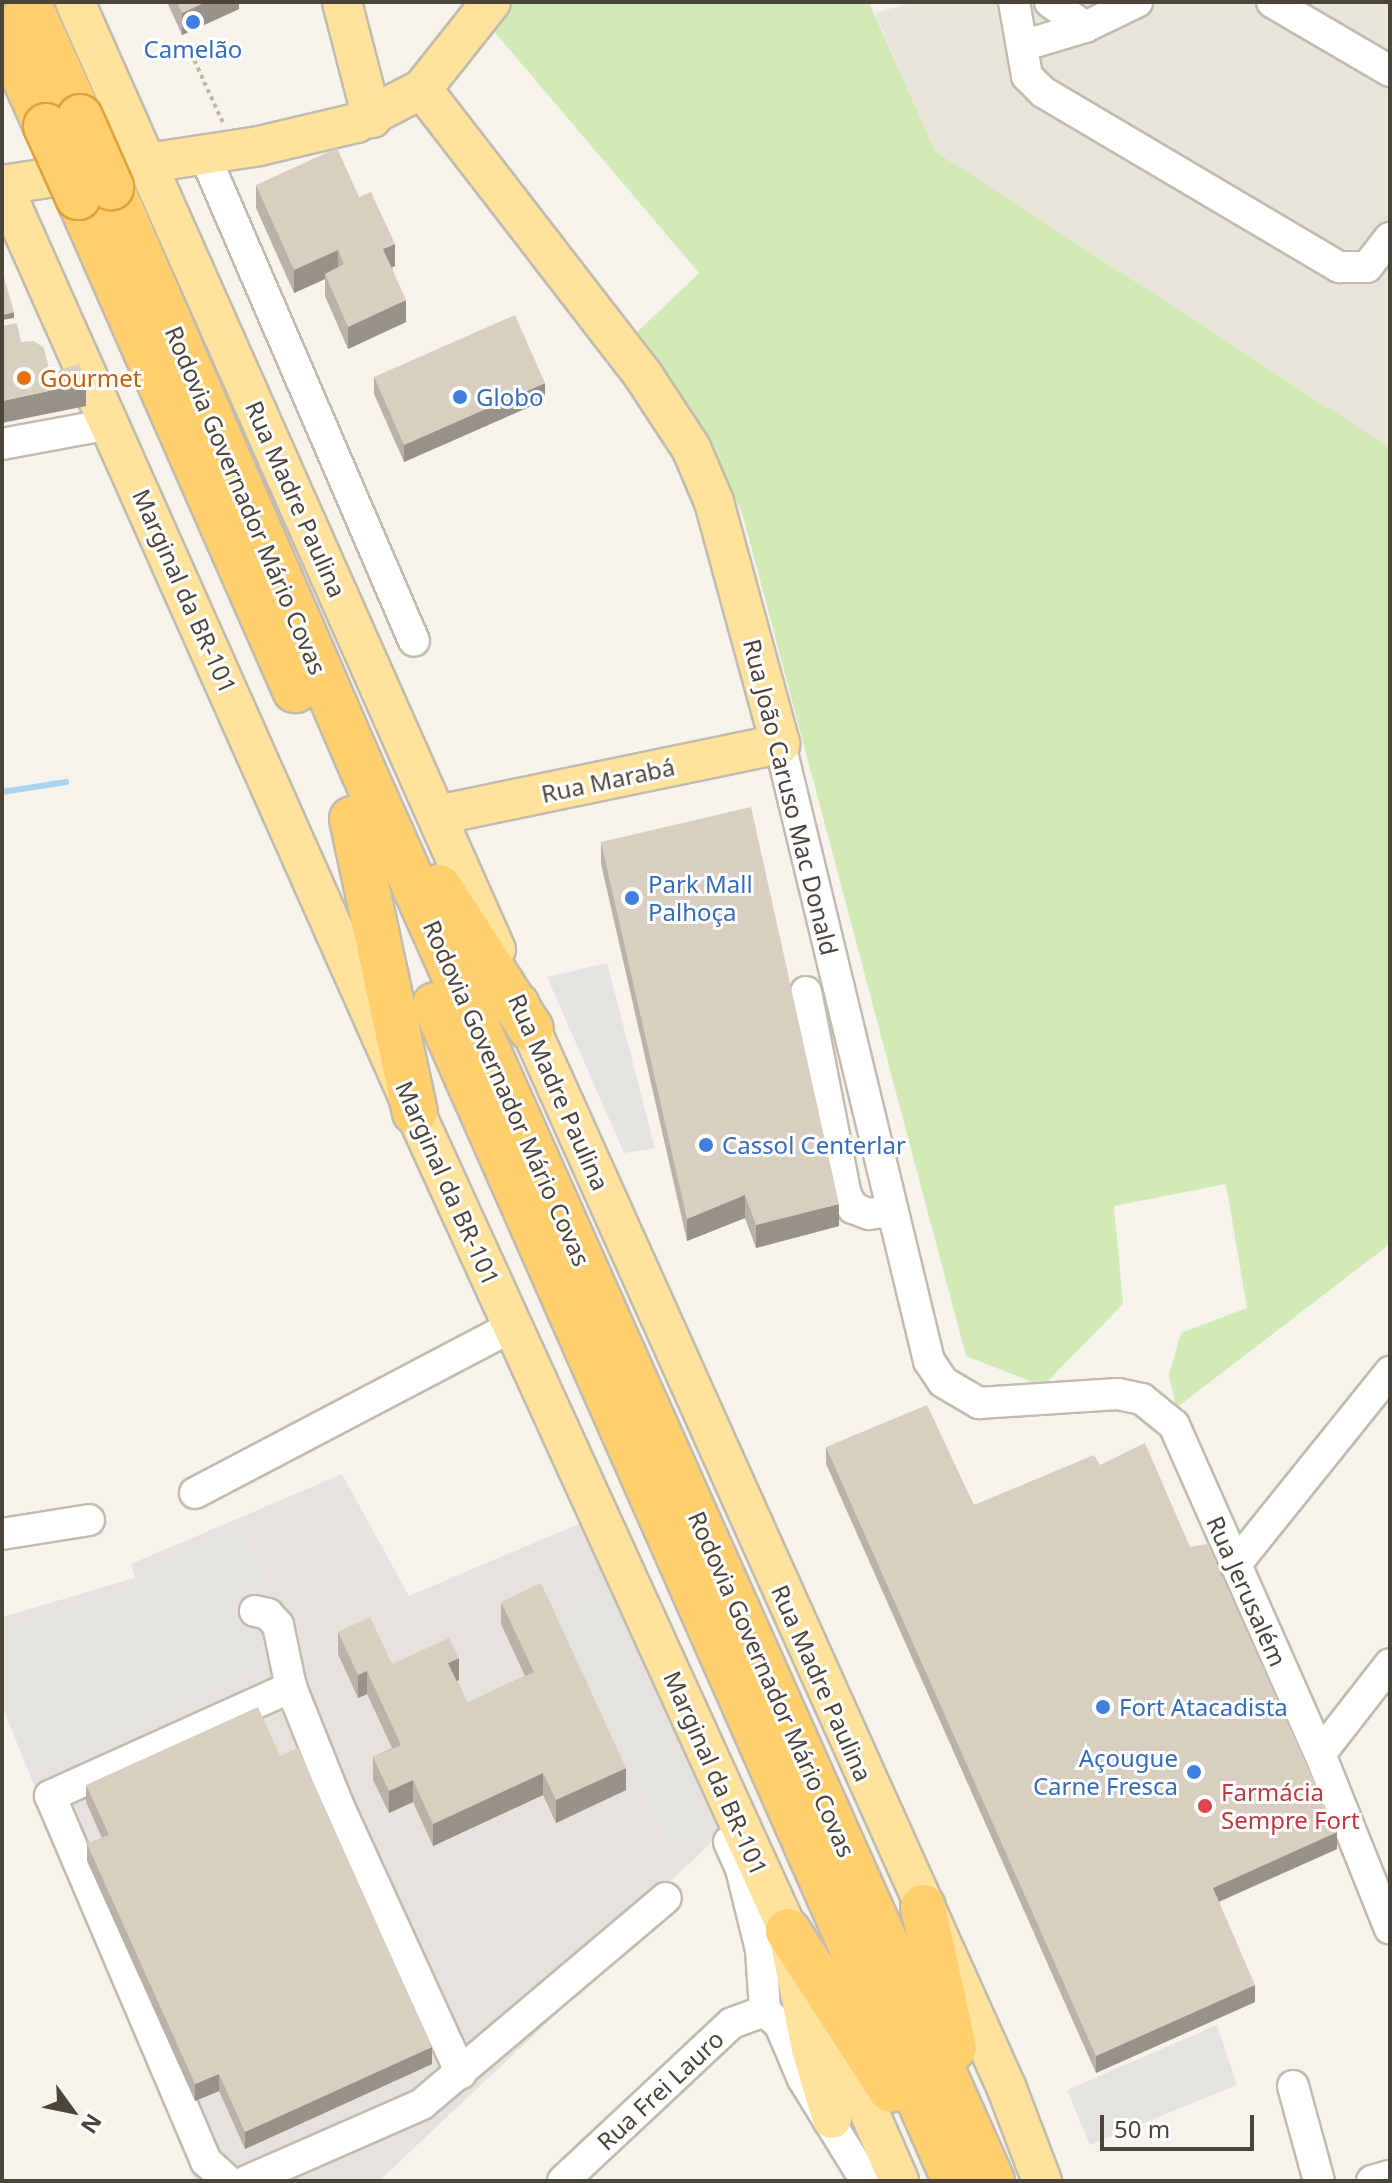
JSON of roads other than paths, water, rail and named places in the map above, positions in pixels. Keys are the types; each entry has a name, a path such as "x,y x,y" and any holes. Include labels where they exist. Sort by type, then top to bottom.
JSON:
{"highway":[{"name":"Rodovia Governador Mário Covas","path":"28,2 79,187 352,819 967,2181"},
{"name":"Rodovia Governador Mário Covas","path":"2,28 63,121"},
{"name":"Rodovia Governador Mário Covas","path":"79,187 364,773 973,2136 967,2181"},
{"path":"364,773 531,1029"},
{"path":"352,819 415,1112"},
{"path":"923,1907 973,2136"},
{"path":"788,1931 967,2181"}],"main road":[{"name":"Rua Madre Paulina","path":"75,2 923,1907 1007,2089 1042,2181"},
{"path":"342,2 372,118"},
{"path":"22,227 31,200 148,164 333,131 372,118 422,89 491,2"},
{"name":"Rua João Caruso Mac Donald","path":"422,89 643,375 691,448 719,516 780,744"},
{"path":"2,185 79,187"},
{"name":"Marginal da BR-101","path":"2,185 415,1112 899,2181"},
{"name":"Rua Marabá","path":"437,815 780,744"},
{"path":"788,1931 811,2049 832,2119"}],"street":[{"path":"1014,2 1027,76 1043,92 1339,267 1367,267 1390,238"},
{"path":"1050,2 1085,27"},
{"path":"1022,46 1085,27 1137,2"},
{"path":"1272,2 1390,71"},
{"path":"220,152 414,641"},
{"path":"2,444 110,424"},
{"name":"Rua João Caruso Mac Donald","path":"780,744 929,1361 943,1382 962,1397 999,1405 1099,1393 1142,1399"},
{"path":"806,992 846,1195 853,1208 869,1214 891,1211"},
{"path":"195,1493 513,1326"},
{"path":"1235,1565 1390,1372"},
{"name":"Rua Jerusalém","path":"1142,1399 1174,1425 1320,1754 1390,1929"},
{"path":"2,1534 89,1520"},
{"path":"255,1611 268,1614 278,1625 291,1687 339,1807 461,2073"},
{"path":"1320,1754 1390,1664"},
{"path":"228,2181 206,2161 50,1796 291,1687"},
{"path":"728,1841 741,1869 761,1950 765,2011 780,2025 803,2079 832,2119 866,2181"},
{"path":"247,2181 422,2104 666,1898"},
{"name":"Rua Frei Lauro","path":"563,2181 732,2023 765,2011"},
{"path":"1293,2086 1319,2181"},
{"path":"1372,2181 1390,2176"}],"waterway":[{"path":"2,792 66,782"}],"place":[{"name":"Camelão","path":"193,22"},
{"name":"Gourmet","path":"24,378"},
{"name":"Globo","path":"460,397"},
{"name":"Park Mall Palhoça","path":"632,898"},
{"name":"Cassol Centerlar","path":"706,1145"},
{"name":"Fort Atacadista","path":"1103,1707"},
{"name":"Açougue Carne Fresca","path":"1194,1772"},
{"name":"Farmácia Sempre Fort","path":"1205,1806"}]}
